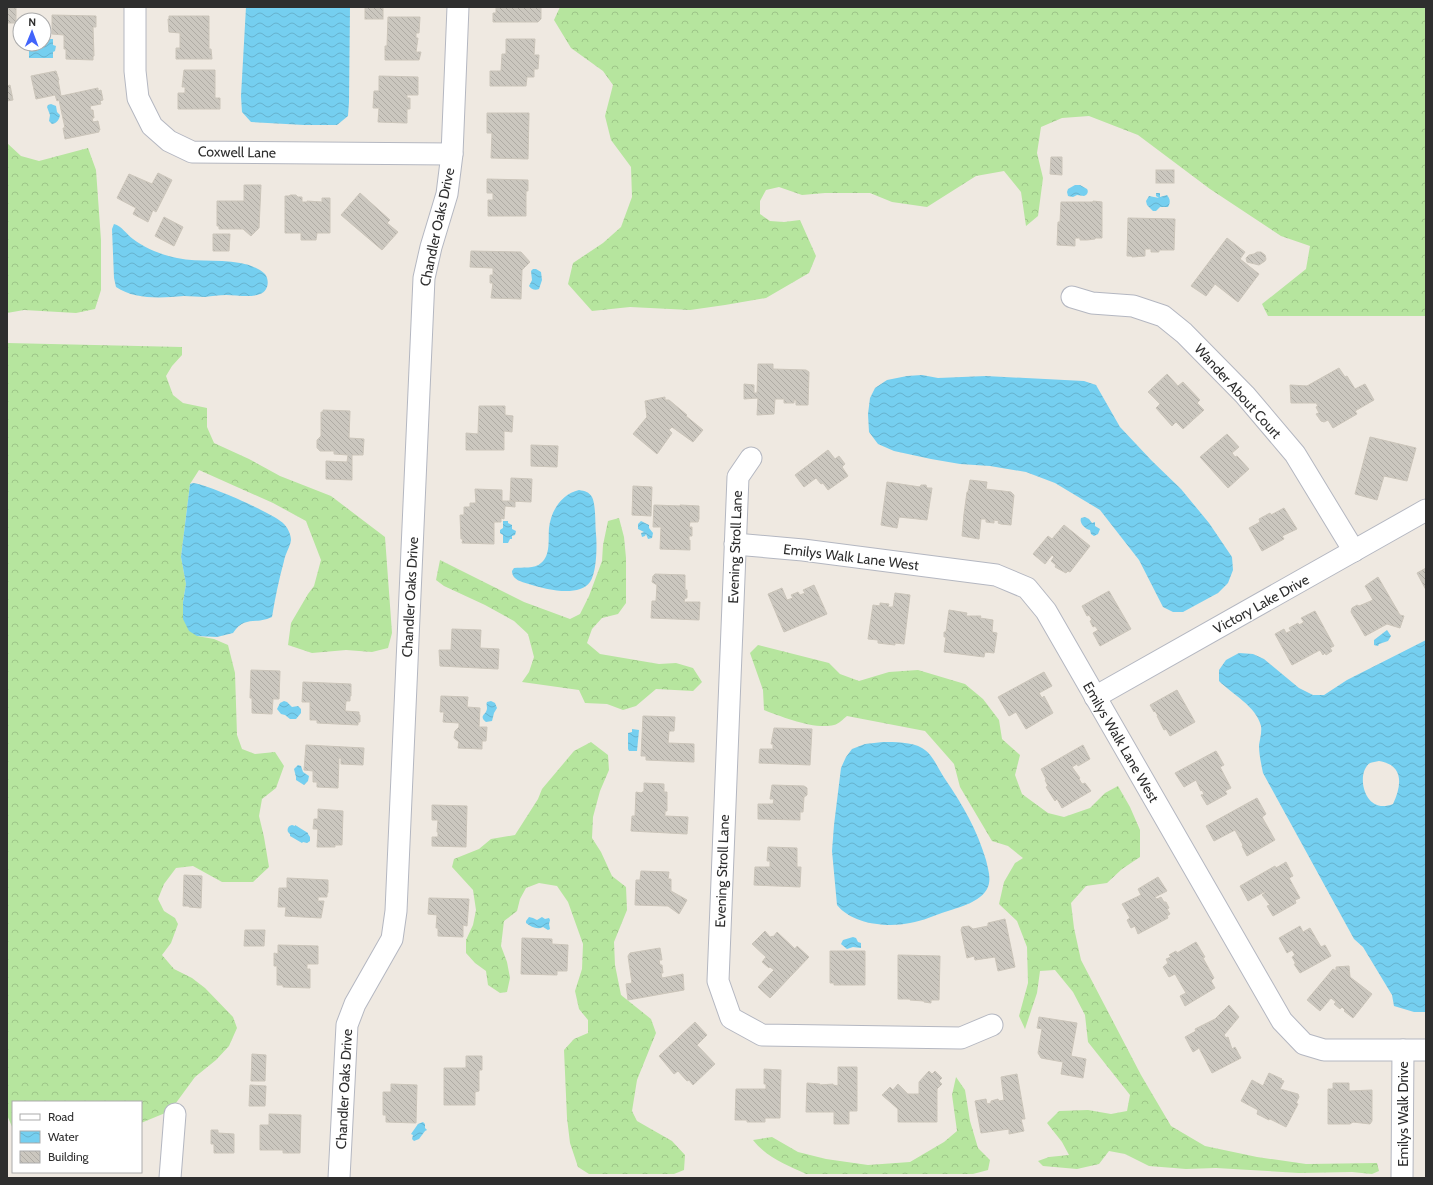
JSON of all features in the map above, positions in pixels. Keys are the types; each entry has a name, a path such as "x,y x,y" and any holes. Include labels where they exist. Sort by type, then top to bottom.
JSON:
{"street":[{"name":"Coxwell Lane","path":"135,7 135,71 138,98 152,126 169,141 192,152 452,154"},
{"name":"Chandler Oaks Drive","path":"339,1178 347,1025 355,1004 392,939 396,911 424,278 431,247 447,194 452,154 458,7"},
{"name":"Wander About Court","path":"1072,297 1092,303 1133,306 1163,316 1184,332 1244,395 1295,454 1354,551"},
{"name":"Evening Stroll Lane","path":"751,458 738,477 718,981 731,1018 762,1035 961,1038 992,1025"},
{"name":"Victory Lake Drive","path":"1095,697 1426,510"},
{"name":"Emilys Walk Lane West","path":"735,544 811,551 996,575 1027,588 1046,611 1282,1021 1304,1044 1324,1050 1426,1050"},
{"name":"Emilys Walk Drive","path":"1402,1178 1403,1050"},
{"path":"170,1178 175,1114"}],"green space":[{"path":"560,7 1426,7 1426,314 1425,316 1268,316 1262,304 1306,269 1310,246 1281,236 1210,189 1138,135 1089,116 1062,118 1041,127 1037,153 1043,178 1038,216 1026,226 1021,192 1004,171 976,176 927,207 892,202 870,193 825,193 802,195 779,187 766,190 760,201 760,214 770,221 784,222 800,220 816,256 809,273 766,298 690,310 630,307 592,311 568,284 573,263 603,243 621,227 632,197 631,167 611,140 605,116 613,85 603,71 571,48 554,20"},
{"path":"7,143 21,156 39,161 88,148 96,170 101,240 101,290 95,309 76,313 24,310 7,313"},
{"path":"7,343 182,347 182,355 172,366 166,376 173,395 183,403 207,408 207,427 214,443 249,459 280,476 331,496 385,537 392,633 388,648 372,652 346,650 312,653 288,645 291,623 314,586 321,560 306,521 273,503 199,470 190,484 181,557 186,584 183,602 197,636 214,639 228,645 235,673 237,735 242,749 255,754 275,752 284,766 276,788 262,799 259,816 269,867 253,882 222,882 193,866 176,868 164,884 158,899 164,911 175,918 178,924 171,943 162,955 174,969 192,978 205,988 233,1017 237,1028 229,1046 216,1060 195,1077 170,1111 142,1123 142,1101 12,1101 12,1127 7,1115"},
{"path":"619,518 624,537 626,558 626,603 618,614 602,618 592,629 587,643 600,654 659,664 676,663 693,668 702,682 693,691 656,689 636,706 623,710 607,704 585,703 579,690 522,682 529,672 534,657 528,634 514,621 485,605 444,586 436,580 440,560 524,602 570,619 580,614 589,596 602,561 603,545 608,521"},
{"path":"758,645 829,663 840,674 859,681 889,672 918,670 965,684 983,699 999,720 1002,739 1020,755 1015,775 1022,794 1048,813 1064,817 1090,808 1105,793 1118,786 1130,807 1140,830 1140,857 1122,869 1107,883 1086,886 1071,903 1074,928 1081,960 1141,1075 1171,1126 1205,1146 1257,1157 1306,1164 1377,1163 1379,1171 1372,1174 1352,1172 1299,1173 1216,1168 1186,1169 1149,1166 1125,1154 1109,1151 1099,1164 1077,1169 1043,1166 1038,1161 1049,1157 1069,1155 1062,1142 1047,1123 1059,1111 1088,1110 1111,1114 1127,1111 1130,1095 1088,1042 1085,1015 1073,992 1055,970 1040,971 1037,993 1025,1029 1019,1016 1028,983 1027,947 1017,921 999,904 1004,882 1015,863 1023,858 1008,846 992,841 960,787 954,764 925,731 847,716 839,723 818,726 799,722 764,710 763,690 750,653"},
{"path":"591,742 608,755 609,770 600,791 593,817 592,838 601,852 612,876 626,887 627,910 614,942 615,965 621,995 651,1019 656,1033 637,1080 632,1111 637,1121 672,1141 685,1155 684,1170 674,1174 589,1174 578,1167 570,1143 567,1118 564,1050 574,1039 588,1033 588,1020 579,1009 575,991 582,969 583,944 568,902 557,886 539,883 526,888 520,899 517,911 504,921 501,946 507,962 510,978 507,992 500,993 488,985 486,971 475,963 466,953 466,940 473,925 476,910 473,890 452,867 454,859 479,849 491,839 515,835 538,799 542,789 574,751"},
{"path":"956,1077 965,1090 970,1121 978,1148 990,1160 988,1170 973,1174 806,1174 770,1156 753,1140 772,1137 798,1152 826,1159 868,1165 910,1162 944,1142 957,1131 952,1095"}],"water":[{"path":"246,7 350,7 348,116 337,125 251,122 242,112 241,96"},
{"path":"53,39 53,45 56,46 55,51 53,52 53,58 29,58 29,52 52,52"},
{"path":"51,104 56,106 57,112 60,115 58,121 52,124 49,121 50,115 47,107"},
{"path":"1075,185 1080,185 1087,189 1087,194 1084,196 1068,196 1068,189"},
{"path":"1156,193 1160,193 1160,197 1167,195 1170,201 1168,207 1160,207 1156,211 1153,211 1147,205 1146,201 1149,196 1159,198 1156,196"},
{"path":"114,224 119,226 143,245 165,255 195,260 240,263 251,266 265,274 267,277 268,283 265,291 252,296 223,295 205,297 149,297 123,291 116,287 114,278 112,229"},
{"path":"536,269 541,272 542,280 539,289 536,290 529,286 532,280 531,271"},
{"path":"922,375 938,378 986,376 1084,381 1096,385 1120,427 1181,489 1209,523 1232,557 1233,570 1228,583 1218,593 1183,612 1173,612 1163,607 1139,560 1100,510 1055,483 1026,472 931,459 894,451 878,444 869,432 868,414 870,398 875,388 887,380"},
{"path":"193,483 212,488 278,519 284,524 291,538 280,575 272,617 246,622 237,627 233,633 217,637 197,636 189,631 183,619 183,602 186,584 181,557 190,484"},
{"path":"579,490 587,492 591,495 595,510 596,558 594,572 590,582 579,590 563,591 538,587 516,579 512,571 514,568 535,566 544,560 548,551 550,521 555,509 567,495"},
{"path":"1085,517 1092,523 1095,522 1095,526 1100,529 1098,534 1094,536 1091,534 1090,530 1083,526 1081,518"},
{"path":"503,521 508,521 508,523 512,525 512,529 516,531 515,535 512,536 512,539 510,539 508,543 503,543 503,535 500,533 500,530 503,528"},
{"path":"641,521 649,525 649,528 653,533 652,538 648,539 646,534 642,537 641,533 644,532 638,529 638,524"},
{"path":"1387,630 1391,636 1388,641 1379,644 1378,646 1374,645 1374,640"},
{"path":"1426,640 1426,1012 1414,1012 1394,1006 1392,995 1363,947 1354,939 1263,773 1259,748 1261,726 1258,719 1249,706 1219,681 1219,670 1226,660 1239,653 1253,654 1264,659 1299,688 1313,695 1324,695 1347,680","holes":["1379,761 1387,763 1397,771 1399,783 1393,804 1383,806 1375,804 1369,799 1365,792 1363,775 1365,768 1370,763"]},
{"path":"284,701 292,707 298,706 301,709 301,713 296,719 290,719 281,714 277,709 280,703"},
{"path":"491,701 495,703 497,708 492,721 486,722 483,716 487,710 487,702"},
{"path":"632,729 639,730 637,751 629,751 628,749 628,733 632,732"},
{"path":"883,742 903,743 922,748 935,762 958,798 978,838 986,860 989,874 987,889 984,894 975,901 915,922 891,925 870,923 852,917 837,905 832,851 841,768 852,749 865,744"},
{"path":"298,765 301,766 303,772 309,776 308,781 304,785 296,780 294,769"},
{"path":"292,825 295,825 308,833 310,841 307,843 302,843 290,836 288,829"},
{"path":"529,917 537,920 542,917 545,919 549,918 550,929 548,930 543,927 537,928 530,926 526,923"},
{"path":"853,937 861,943 861,948 853,947 847,949 841,944 843,940"},
{"path":"423,1122 427,1130 419,1139 414,1141 412,1139 413,1135 411,1134 418,1124"}],"building":[{"path":"365,7 383,7 383,19 365,19"},
{"path":"496,7 541,7 541,19 538,22 493,22 493,13 496,13"},
{"path":"7,8 16,8 16,12 12,12 12,23 7,23"},
{"path":"52,15 96,16 96,27 93,27 93,60 66,59 64,35 52,34"},
{"path":"169,16 209,16 209,49 211,49 212,59 176,59 176,48 180,48 180,33 169,32"},
{"path":"388,17 420,17 419,33 416,33 416,38 418,38 416,52 421,52 419,60 385,60"},
{"path":"506,39 535,39 534,55 539,55 538,69 534,69 534,77 527,77 526,86 490,86 490,71 501,71 502,54 506,54"},
{"path":"184,70 215,70 215,98 220,98 220,109 178,109 178,93 185,93 185,87 182,87"},
{"path":"56,71 61,96 98,88 98,91 101,90 103,100 100,101 101,104 90,106 91,110 93,110 93,122 98,121 99,132 65,139 63,128 65,128 59,100 57,101 55,95 36,99 31,76"},
{"path":"379,76 418,77 418,95 407,95 407,98 410,98 410,109 407,109 407,123 378,122 379,108 373,108 374,91 379,91"},
{"path":"10,85 13,100 7,101 7,86"},
{"path":"487,113 529,113 528,159 491,158 492,133 487,133"},
{"path":"1051,157 1062,157 1062,175 1050,174"},
{"path":"1156,170 1174,170 1174,183 1156,183"},
{"path":"158,173 172,180 156,212 153,210 148,222 133,214 136,208 117,198 129,174 152,184"},
{"path":"487,179 528,180 528,191 526,191 526,216 488,216 488,200 493,200 493,193 487,193"},
{"path":"244,185 261,185 259,228 251,236 243,229 219,229 219,226 217,226 217,201 244,201"},
{"path":"360,193 390,220 387,223 398,232 382,250 341,215"},
{"path":"290,195 302,197 302,202 322,202 322,198 330,198 330,233 317,233 316,240 301,240 301,233 285,233 285,196"},
{"path":"1061,202 1102,202 1102,238 1080,240 1080,238 1075,238 1075,246 1057,245"},
{"path":"164,217 183,227 174,246 155,236"},
{"path":"1128,218 1175,219 1174,250 1159,250 1159,252 1151,252 1151,249 1145,249 1145,256 1127,256"},
{"path":"213,234 230,234 229,251 213,251"},
{"path":"1227,238 1245,252 1240,259 1259,274 1238,302 1215,284 1206,296 1191,286"},
{"path":"471,251 521,252 530,262 522,270 521,299 491,298 493,283 490,283 490,275 493,275 493,268 470,267"},
{"path":"1261,252 1265,255 1265,261 1259,265 1247,262 1246,258 1249,255"},
{"path":"758,364 773,364 773,369 806,370 809,372 808,405 796,405 796,400 794,400 794,403 784,403 784,399 775,399 774,414 757,415 758,398 744,399 744,384 754,385 754,393 757,393"},
{"path":"1339,368 1345,377 1347,376 1355,389 1365,384 1374,400 1355,411 1357,414 1333,428 1328,420 1324,422 1321,421 1316,414 1319,413 1316,403 1291,403 1290,385 1307,386"},
{"path":"1167,374 1178,386 1183,382 1200,400 1197,403 1204,410 1183,429 1176,422 1172,426 1156,408 1160,404 1148,392"},
{"path":"665,397 665,400 669,400 703,430 693,442 672,427 669,430 672,433 657,454 633,434 647,417 645,401"},
{"path":"479,406 505,406 505,415 513,416 512,432 504,431 504,450 466,450 466,433 478,434"},
{"path":"323,410 350,411 349,438 364,439 363,455 352,455 352,480 326,479 326,461 347,462 348,455 334,454 334,451 320,451 317,448 317,440 321,436 321,412 323,412"},
{"path":"1227,434 1239,447 1232,453 1235,457 1237,456 1249,469 1228,488 1200,457"},
{"path":"1370,437 1416,448 1407,481 1384,476 1377,500 1355,494"},
{"path":"531,445 558,446 557,467 531,466"},
{"path":"828,450 835,459 839,456 845,464 842,467 848,476 828,490 823,483 821,484 816,478 804,487 795,475"},
{"path":"511,478 532,479 531,502 510,501"},
{"path":"970,480 987,482 986,489 1011,492 1014,495 1011,525 1001,524 998,523 999,521 994,520 994,523 986,522 986,519 981,519 979,539 962,536 967,492"},
{"path":"887,482 920,487 921,485 926,485 927,488 932,488 927,520 899,517 897,528 881,525"},
{"path":"633,486 652,487 651,516 632,515"},
{"path":"475,489 502,490 502,501 515,501 515,507 505,506 504,519 501,518 501,522 494,522 494,544 462,543 463,539 461,539 460,515 464,515 464,507 470,507 470,503 476,503"},
{"path":"654,505 699,506 698,522 690,522 689,527 692,527 692,536 689,536 690,550 660,549 661,527 653,527"},
{"path":"1284,508 1297,529 1282,536 1284,539 1262,551 1249,528 1260,522 1259,519"},
{"path":"1064,525 1090,546 1070,572 1068,571 1066,573 1055,567 1056,565 1051,561 1054,557 1052,555 1045,564 1033,554 1048,536 1052,539"},
{"path":"1426,568 1426,590 1417,573"},
{"path":"655,574 685,575 685,590 687,590 687,598 685,598 684,602 700,602 699,620 651,618 652,601 656,601 657,585 652,582"},
{"path":"1378,577 1400,615 1404,616 1400,628 1387,624 1365,636 1351,612 1352,608 1357,605 1359,606 1373,600 1365,586"},
{"path":"814,585 827,614 784,632 768,594 782,588 787,600 793,598 791,595 798,592 800,595 805,593 803,590"},
{"path":"1109,591 1131,629 1100,646 1093,633 1098,630 1095,626 1093,627 1090,621 1092,620 1089,615 1087,616 1082,606"},
{"path":"895,593 910,595 904,644 895,643 895,645 878,643 878,640 868,639 873,605 880,606 880,603 889,604 888,607 893,607"},
{"path":"949,610 967,613 966,616 981,616 980,618 993,620 992,632 997,633 994,653 985,652 984,657 944,652 946,637 944,637 944,632 946,632"},
{"path":"1315,611 1334,646 1330,648 1332,651 1326,655 1325,653 1323,655 1320,650 1292,665 1275,634 1284,629 1286,633 1291,631 1289,628 1298,623 1299,625 1304,622 1301,618"},
{"path":"452,629 481,630 480,648 499,649 498,669 440,666 439,650 451,650"},
{"path":"251,670 280,671 279,699 273,699 272,714 252,713 252,698 250,698"},
{"path":"1044,672 1052,686 1039,693 1042,698 1044,696 1053,713 1026,729 1016,712 1009,716 998,697"},
{"path":"303,682 351,684 350,701 346,701 345,711 359,712 360,722 358,722 358,725 317,723 317,720 310,720 310,702 302,702"},
{"path":"1177,690 1195,722 1170,736 1166,729 1164,730 1158,716 1150,705"},
{"path":"441,696 468,697 467,707 480,708 479,727 487,727 486,741 482,741 482,749 458,748 459,742 454,738 455,731 459,727 459,723 443,722 444,712 440,712"},
{"path":"643,716 675,717 674,731 669,731 668,743 694,744 694,762 646,760 646,756 641,756"},
{"path":"774,728 812,729 810,765 759,763 760,749 773,749 773,744 771,744"},
{"path":"306,745 364,748 363,765 341,764 341,758 339,758 338,788 317,787 317,782 313,782 313,771 304,770"},
{"path":"1083,745 1090,759 1078,766 1077,764 1072,767 1080,778 1079,779 1082,784 1085,783 1091,791 1062,808 1057,799 1055,801 1046,787 1048,786 1041,769"},
{"path":"1216,751 1224,765 1220,767 1231,788 1225,791 1227,794 1207,805 1201,795 1204,794 1196,780 1184,787 1175,773"},
{"path":"644,783 664,784 664,792 667,792 667,811 665,811 665,816 688,817 687,834 631,831 632,816 635,816 636,792 641,793 644,791"},
{"path":"772,785 804,786 807,788 807,795 804,797 803,812 800,812 800,820 758,819 758,804 773,804 774,799 770,799"},
{"path":"1257,798 1266,814 1262,817 1275,840 1247,856 1235,830 1214,841 1206,826"},
{"path":"432,805 467,806 466,847 432,846 432,837 438,837 438,820 432,820"},
{"path":"318,809 343,811 342,845 335,845 335,847 317,847 318,829 313,829 314,819 318,819"},
{"path":"768,847 797,848 797,867 801,867 800,887 754,885 755,867 770,867 770,861 767,861"},
{"path":"1286,862 1293,876 1289,878 1300,898 1295,900 1296,903 1273,916 1267,906 1270,905 1262,895 1265,893 1264,892 1248,901 1240,886 1275,866 1276,868"},
{"path":"641,871 669,872 668,879 671,879 671,891 687,900 679,914 668,906 635,905 636,880 640,880"},
{"path":"184,875 202,876 201,908 183,906"},
{"path":"1158,877 1167,891 1155,897 1157,899 1161,897 1164,902 1166,902 1169,908 1167,909 1170,914 1167,916 1168,918 1138,934 1135,926 1131,928 1127,920 1130,918 1122,904 1141,895 1138,889"},
{"path":"287,878 328,880 327,897 318,897 318,901 324,901 321,918 285,916 286,907 278,907 279,888 287,888"},
{"path":"429,898 469,899 467,926 463,925 463,937 438,936 438,928 436,928 437,915 428,914"},
{"path":"1005,919 1015,967 998,971 995,957 975,960 974,956 967,958 961,930 962,927 969,926 973,929 988,926 988,923"},
{"path":"1300,926 1303,932 1310,928 1321,947 1325,945 1331,956 1300,973 1294,964 1296,964 1292,957 1295,955 1292,950 1287,953 1279,938"},
{"path":"245,930 265,930 264,946 244,946"},
{"path":"765,931 770,937 774,936 777,932 795,949 797,946 809,957 770,998 758,987 774,970 762,962 766,957 752,944"},
{"path":"522,938 552,939 552,944 568,945 567,971 557,971 557,975 521,974"},
{"path":"1196,942 1205,957 1203,958 1214,978 1211,981 1215,988 1185,1006 1180,996 1186,993 1175,974 1169,977 1163,967 1168,963 1166,959 1171,957 1169,955 1176,951 1177,953"},
{"path":"278,945 318,946 318,964 307,964 307,969 310,969 310,988 283,987 283,985 277,985 277,966 274,966 274,953 278,954"},
{"path":"660,948 662,960 659,960 660,965 662,965 662,978 683,974 684,990 628,1000 626,984 632,983 628,956 630,953"},
{"path":"830,951 865,951 865,985 834,985 834,983 830,983"},
{"path":"898,955 940,956 939,1000 931,1000 931,1003 910,999 898,999"},
{"path":"1349,966 1350,977 1372,994 1353,1018 1344,1011 1345,1010 1342,1007 1340,1009 1334,1004 1336,1002 1331,998 1320,1011 1307,1000 1333,969 1336,971 1336,967"},
{"path":"1229,1005 1239,1017 1224,1035 1226,1038 1228,1037 1232,1049 1235,1047 1241,1058 1212,1073 1199,1048 1193,1052 1185,1037 1196,1031 1195,1029 1215,1019"},
{"path":"1039,1017 1077,1023 1071,1056 1086,1059 1083,1078 1061,1074 1063,1062 1041,1058 1038,1053 1042,1029 1037,1028"},
{"path":"695,1022 707,1035 697,1045 715,1064 693,1085 678,1071 674,1074 659,1056"},
{"path":"252,1054 266,1055 265,1081 251,1081"},
{"path":"466,1056 482,1056 482,1070 479,1070 479,1091 475,1092 475,1105 444,1105 444,1068 466,1068"},
{"path":"838,1067 857,1067 857,1111 849,1111 849,1124 834,1124 834,1112 806,1112 807,1083 820,1085 833,1084 838,1086"},
{"path":"764,1069 781,1070 780,1118 765,1118 765,1122 735,1120 736,1089 766,1089 766,1084 764,1084"},
{"path":"929,1071 932,1074 935,1071 942,1078 939,1081 942,1084 937,1089 937,1122 898,1122 898,1109 882,1095 890,1087 893,1090 898,1084 908,1094 919,1094 919,1082"},
{"path":"1269,1073 1284,1081 1280,1089 1298,1094 1299,1097 1296,1103 1298,1104 1286,1127 1257,1114 1258,1110 1241,1101 1252,1080 1263,1086"},
{"path":"1017,1074 1025,1119 1021,1119 1024,1131 1009,1134 1009,1129 981,1133 975,1101 986,1099 987,1104 998,1099 999,1101 1004,1100 1001,1077"},
{"path":"1333,1083 1349,1083 1349,1091 1372,1090 1372,1121 1370,1124 1353,1122 1350,1124 1328,1124 1328,1089 1333,1089"},
{"path":"391,1084 417,1085 416,1123 386,1122 386,1115 383,1115 383,1092 391,1092"},
{"path":"250,1085 266,1086 265,1106 249,1106"},
{"path":"269,1114 301,1115 300,1153 283,1153 283,1150 260,1150 260,1125 269,1125"},
{"path":"211,1130 218,1130 218,1133 234,1134 234,1153 214,1153 214,1144 211,1144"}]}
